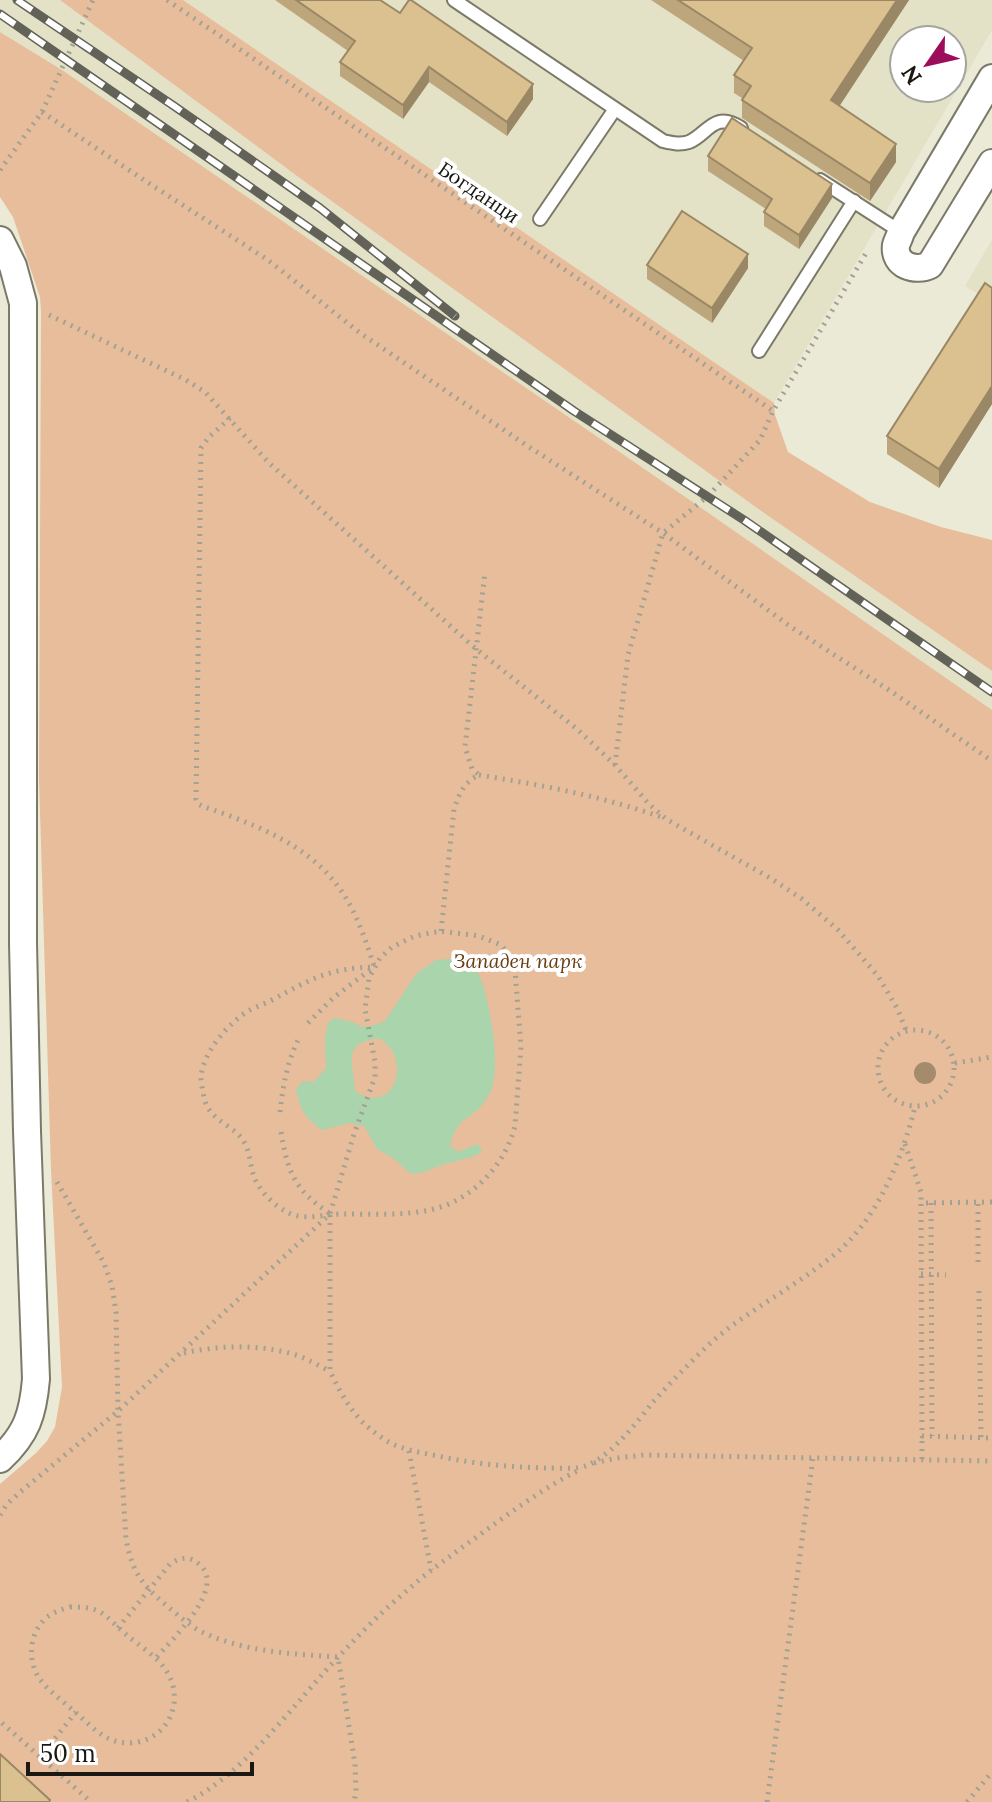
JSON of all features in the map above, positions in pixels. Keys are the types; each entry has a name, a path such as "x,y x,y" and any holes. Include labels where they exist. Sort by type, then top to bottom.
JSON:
{"street":[{"path":"992,78 899,239 900,261 915,269 923,269 936,259 992,163"},
{"path":"0,240 13,266 23,303 23,943 36,1379 34,1406 28,1423 0,1459"}],"lane":[{"path":"454,0 663,141 677,144 691,141 709,125 720,122 735,124 748,132"},
{"path":"540,219 615,109"},
{"path":"814,176 854,201 899,239"},
{"path":"759,351 854,201"}],"path":[{"path":"0,170 42,112 93,0"},
{"name":"Богданци","path":"167,0 773,411"},
{"path":"42,112 268,260 360,333 663,533 791,627 992,761"},
{"path":"615,765 628,655 663,533 708,496 760,440 773,411 866,253 899,239"},
{"path":"23,303 186,380 205,392 269,463 476,649 577,729 666,819"},
{"path":"230,418 201,448 196,799 202,806 254,825 298,849 322,867 342,892 358,920 375,967"},
{"path":"485,572 465,747 472,769 479,775 567,790 666,819 772,879 802,899 859,951 878,976 906,1030"},
{"path":"441,931 454,809 467,781 479,775"},
{"path":"375,967 350,967 327,972 249,1011 231,1023 206,1057 201,1078 205,1103 214,1117 243,1139 250,1153 255,1180 269,1198 290,1213 310,1218 330,1214 386,1214 433,1209 449,1204 481,1183 499,1163 512,1138 521,1047 515,970 511,957 501,945 479,936 428,932 392,947 380,958 369,978 365,1009 376,1069 330,1214 330,1371 356,1416 381,1438 409,1451 476,1464 512,1467 586,1466 644,1455 992,1461"},
{"path":"308,1023 333,998 375,967"},
{"path":"919,1029 932,1032 943,1040 955,1063 949,1089 940,1099 915,1107 892,1098 884,1089 877,1066 879,1054 895,1035 919,1029"},
{"path":"280,1112 282,1090 299,1038"},
{"path":"955,1063 992,1057"},
{"path":"187,1802 217,1783 245,1758 338,1657 401,1595 544,1490 612,1448 714,1339 817,1268 849,1241 875,1209 898,1160 915,1107"},
{"path":"281,1132 286,1162 293,1177 302,1192 330,1214"},
{"path":"904,1143 921,1192 922,1459"},
{"path":"51,1170 104,1263 112,1286 116,1312 118,1411 128,1549 138,1577 149,1591 200,1631 238,1645 338,1657"},
{"path":"921,1203 992,1202"},
{"path":"931,1203 932,1436"},
{"path":"978,1203 978,1262"},
{"path":"0,1515 19,1493 118,1411 330,1214"},
{"path":"921,1274 946,1275"},
{"path":"979,1291 981,1437"},
{"path":"180,1353 204,1348 265,1348 297,1356 330,1371"},
{"path":"922,1436 992,1438"},
{"path":"409,1451 431,1570"},
{"path":"767,1802 813,1458"},
{"path":"118,1628 170,1564 189,1558 198,1563 206,1571 209,1581 207,1591 201,1604 155,1659"},
{"path":"70,1607 85,1607 100,1612 118,1628 164,1667 172,1680 175,1696 167,1724 144,1741 115,1741 101,1734 39,1679 33,1665 31,1649 34,1634 43,1621 55,1612 70,1607"},
{"path":"338,1657 355,1764 354,1802"},
{"path":"40,1757 76,1712"},
{"path":"2,1723 91,1802"},
{"path":"967,1802 992,1772"}],"shaded area":[{"path":"0,0 60,0 297,176 757,508 992,671 992,710 62,70 0,32"},
{"path":"183,0 992,0 992,30 968,71 968,24 888,24 888,104 949,104 774,403"},
{"path":"992,240 992,303 965,286"},
{"path":"450,959 465,963 481,979 492,1029 494,1076 487,1098 457,1128 450,1145 454,1150 461,1151 477,1144 482,1152 411,1174 377,1149 364,1126 350,1123 322,1130 304,1113 296,1089 303,1081 314,1082 326,1068 328,1023 334,1018 361,1027 385,1021 416,974 436,960","holes":["379,1038 393,1052 397,1073 395,1082 384,1095 366,1097 355,1091 352,1056 359,1045"]}],"green space":[{"path":"60,0 183,0 774,403 788,452 870,502 941,527 992,540 992,671 757,508 297,176"},
{"name":"Западен парк","path":"0,32 62,70 992,710 992,1802 0,1802 0,1484 47,1441 55,1427 62,1387 51,1170 39,779 41,311 40,297 13,217 0,197"}],"building":[{"path":"296,0 380,0 400,13 411,0 533,84 507,122 429,67 403,105 340,62 355,41"},
{"path":"678,0 897,0 831,100 896,144 870,183 742,100 751,86 734,75 752,48"},
{"path":"732,118 832,184 799,235 764,212 772,199 708,156"},
{"path":"682,211 748,254 712,308 647,265"},
{"path":"985,283 992,288 992,386 939,469 887,436"},
{"path":"0,1754 50,1800 49,1802 0,1802"}],"railway":[{"path":"17,0 320,208 455,316"},
{"path":"0,14 574,411 744,520 992,692"}]}
